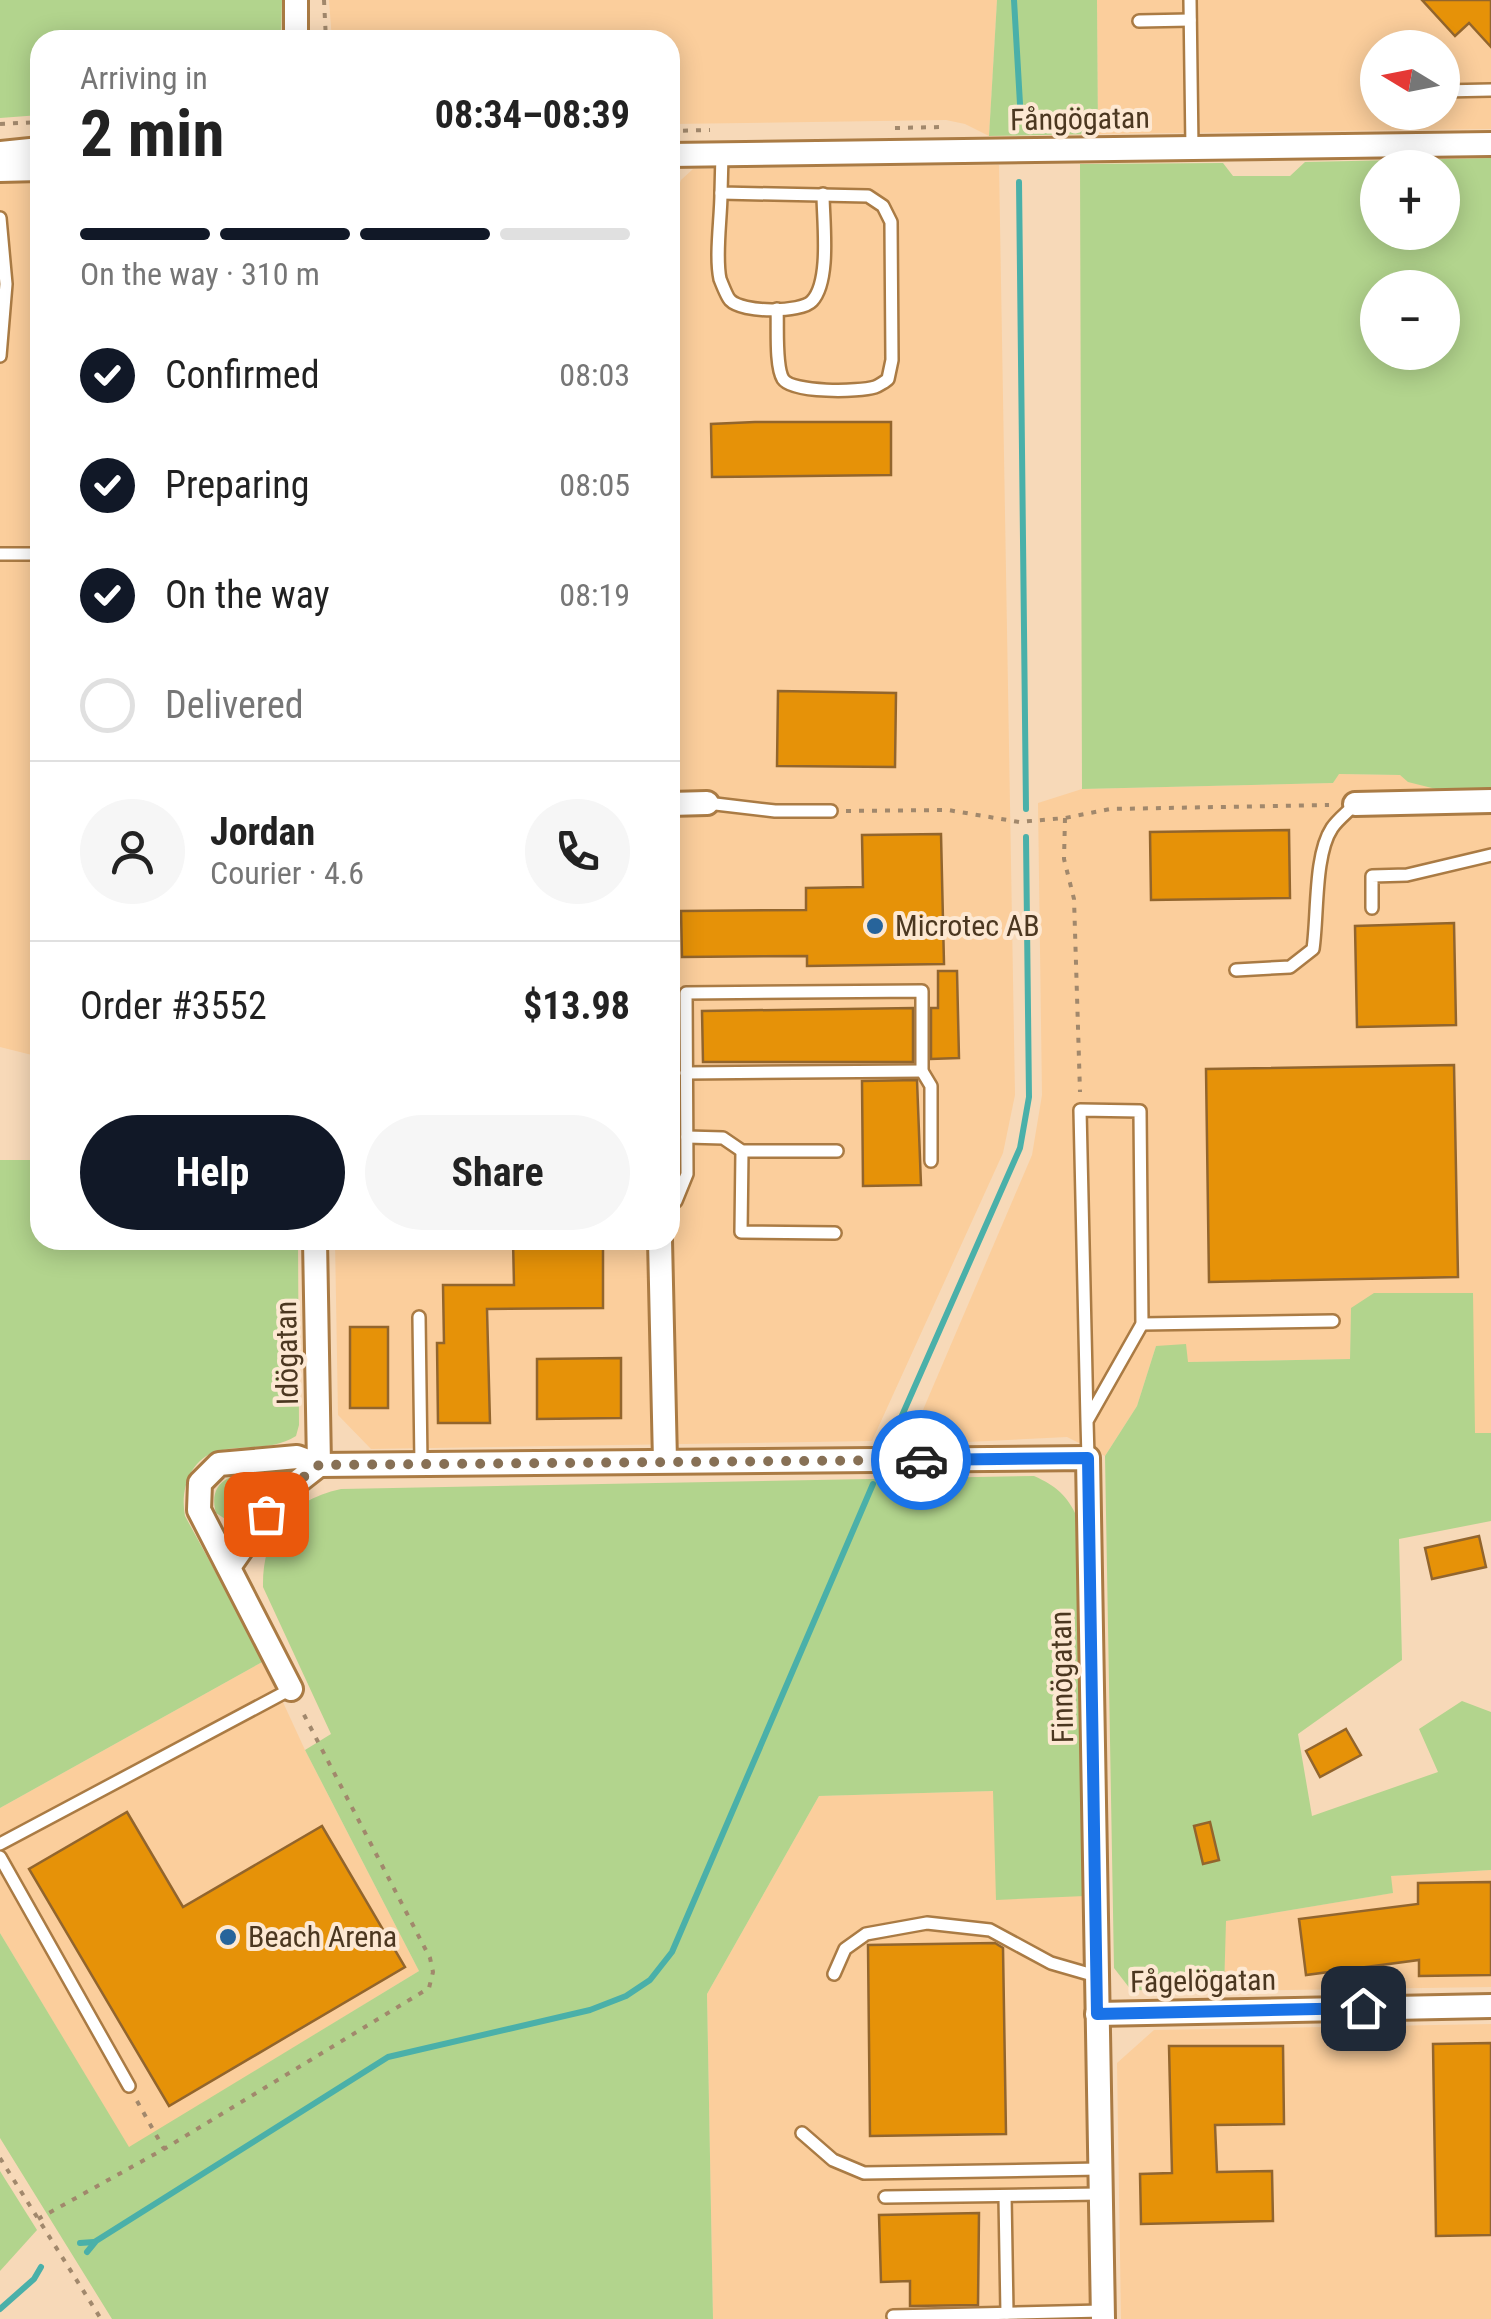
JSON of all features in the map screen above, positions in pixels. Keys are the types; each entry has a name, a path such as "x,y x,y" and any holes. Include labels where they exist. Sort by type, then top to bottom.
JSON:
{"street":[{"path":"296,0 296,30"},
{"name":"Fångögatan","path":"680,155 1491,144"},
{"path":"0,153 30,150"},
{"path":"0,170 30,169"},
{"path":"1355,804 1491,801"},
{"path":"680,804 706,803"},
{"name":"Idögatan","path":"315,1250 319,1465"},
{"path":"660,1250 665,1462"},
{"path":"291,1689 199,1510 200,1483 219,1464 276,1457 298,1457 319,1465 1088,1458"},
{"name":"Finnögatan","path":"1088,1458 1102,2315"},
{"path":"229,1567 277,1498 319,1465"},
{"name":"Fågelögatan","path":"1097,2014 1491,2006"}],"lane":[{"path":"1190,0 1192,148"},
{"path":"1139,21 1190,20"},
{"path":"1460,91 1491,90"},
{"path":"722,154 720,280 730,300 746,309 800,309 812,302 820,288 824,266 823,194"},
{"path":"720,193 868,196 883,206 891,222 892,360 888,379 876,387 863,388 798,390 788,385 780,375 778,309"},
{"path":"0,218 6,284 0,356"},
{"path":"0,554 30,554"},
{"path":"706,803 775,811 831,811"},
{"path":"1236,970 1290,966 1312,950 1321,854 1332,828 1355,804"},
{"path":"1372,908 1372,876 1407,874 1491,855"},
{"path":"680,1191 687,1174 686,993 922,991 922,1071 931,1086 931,1161"},
{"path":"686,1073 922,1071"},
{"path":"1088,1421 1142,1324 1140,1111 1080,1110 1088,1458"},
{"path":"687,1137 724,1138 742,1151 837,1151"},
{"path":"742,1151 741,1232 835,1233"},
{"path":"418,1317 421,1464"},
{"path":"1142,1324 1334,1320"},
{"path":"0,1844 291,1689"},
{"path":"0,1856 129,2086"},
{"path":"834,1974 845,1949 866,1934 926,1923 990,1930 1051,1964 1096,1976"},
{"path":"802,2132 833,2160 864,2173 1100,2169"},
{"path":"885,2197 1100,2194"},
{"path":"1005,2196 1007,2313"},
{"path":"894,2316 1102,2315"}],"path":[{"path":"324,0 326,30"},
{"path":"0,124 30,122"},
{"path":"831,811 948,810 1020,822 1110,809 1355,804"},
{"path":"1065,818 1064,858 1074,898 1080,1110"},
{"path":"38,2219 164,2149 428,1988 433,1972 430,1958 291,1689"},
{"path":"129,2086 164,2149"},
{"path":"0,2158 101,2319"}],"shaded area":[{"path":"329,0 997,0 989,136 946,120 680,124 680,30 331,30"},
{"path":"1097,0 1491,0 1491,129 1460,129 1460,30 1360,30 1360,130 1412,130 1098,134"},
{"path":"999,165 1015,1095 1003,1153 872,1441 371,1449 338,1415 335,1250 680,1250 680,183 693,169"},
{"path":"0,179 30,179 30,1054 0,1047"},
{"path":"1338,774 1400,775 1436,789 1491,788 1491,1433 1475,1434 1351,1308 1350,1359 1187,1362 1156,1346 1137,1406 1105,1456 1067,1437 908,1445 1032,1155 1042,1095 1038,803 1082,789 1333,783"},
{"path":"264,1661 305,1750 419,1971 129,2148 0,1933 0,1808"},
{"path":"993,1791 1085,1896 1092,2319 713,2319 707,1994 819,1796"},
{"path":"1491,1870 1491,1987 1224,1991 1225,1921 1392,1893 1390,1876"},
{"path":"1491,2024 1491,2319 1121,2319 1117,2063 1154,2030"}],"green space":[{"path":"0,0 282,0 281,30 30,30 30,116 0,118"},
{"path":"997,0 1097,0 1098,134 989,136"},
{"path":"1491,158 1491,788 1436,789 1408,782 1400,775 1339,774 1333,783 1082,789 1080,164 1223,163 1233,176 1290,176 1305,162 1360,161 1360,250 1460,250 1460,159"},
{"path":"0,1160 30,1160 30,1250 298,1250 299,1425 296,1436 286,1441 208,1455 193,1468 184,1496 185,1516 264,1661 0,1808"},
{"path":"1374,1293 1473,1293 1475,1433 1491,1433 1491,1521 1399,1539 1402,1660 1298,1734 1312,1816 1438,1772 1419,1729 1462,1701 1491,1712 1491,1870 1391,1876 1393,1893 1226,1921 1224,1991 1131,1990 1114,1968 1105,1456 1137,1406 1156,1346 1186,1344 1188,1362 1350,1359 1351,1308"},
{"path":"294,1468 267,1493 246,1521 233,1524 216,1513 214,1498 227,1479 252,1471"},
{"path":"1034,1476 1060,1492 1077,1517 1085,1896 996,1900 993,1791 819,1796 707,1994 713,2319 112,2319 0,2138 0,1933 129,2147 419,1971 305,1750 331,1734 263,1587 267,1551 282,1522 293,1511 341,1489"},
{"path":"0,2171 37,2230 0,2271"}],"building":[{"path":"1422,0 1491,0 1491,47 1469,23 1460,31 1450,30"},
{"path":"891,422 891,475 712,477 711,424"},
{"path":"778,691 896,693 895,767 777,766"},
{"path":"1289,830 1290,898 1151,900 1150,832"},
{"name":"Microtec AB","path":"941,834 944,964 807,966 807,956 682,957 681,911 806,910 806,888 863,887 862,835"},
{"path":"1454,923 1456,1025 1357,1027 1355,926"},
{"path":"938,971 957,971 959,1058 931,1059 931,1008 938,1008"},
{"path":"913,1008 913,1062 703,1062 702,1011"},
{"path":"1454,1065 1458,1277 1209,1282 1206,1069"},
{"path":"917,1080 921,1185 863,1186 862,1081"},
{"path":"513,1250 603,1250 603,1308 487,1309 490,1423 438,1423 437,1343 444,1343 443,1285 514,1285"},
{"path":"350,1327 388,1327 388,1408 350,1408"},
{"path":"621,1358 621,1418 537,1419 537,1359"},
{"path":"1479,1536 1486,1567 1432,1579 1425,1548"},
{"path":"1346,1729 1361,1755 1320,1777 1306,1751"},
{"name":"Beach Arena","path":"127,1812 183,1907 322,1826 405,1967 169,2106 29,1869"},
{"path":"1210,1822 1219,1860 1203,1864 1194,1826"},
{"path":"1491,1882 1491,1975 1419,1976 1419,1960 1306,1975 1299,1919 1418,1904 1418,1883"},
{"path":"995,1943 1003,1948 1006,2134 870,2136 868,1945"},
{"path":"1491,2043 1491,2235 1436,2236 1433,2044"},
{"path":"1169,2046 1283,2046 1284,2124 1215,2125 1217,2172 1272,2171 1273,2221 1141,2224 1140,2174 1172,2173"},
{"path":"979,2213 978,2305 910,2306 910,2281 881,2282 879,2215"}],"waterway":[{"path":"1014,0 1020,104"},
{"path":"1019,182 1026,809"},
{"path":"900,1420 1020,1148 1029,1097 1026,837"},
{"path":"87,2252 96,2241 388,2057 590,2010 626,1996 650,1980 672,1952 873,1484"},
{"path":"80,2243 94,2242"},
{"path":"0,2309 34,2279 41,2267"}],"way so far":[{"path":"266,1514 277,1498 319,1465 921,1460"}],"place":[{"name":"Microtec AB","path":"875,926"},
{"name":"Beach Arena","path":"228,1937"}],"route":[{"path":"921,1460 1088,1458 1097,2014 1363,2008"}]}
